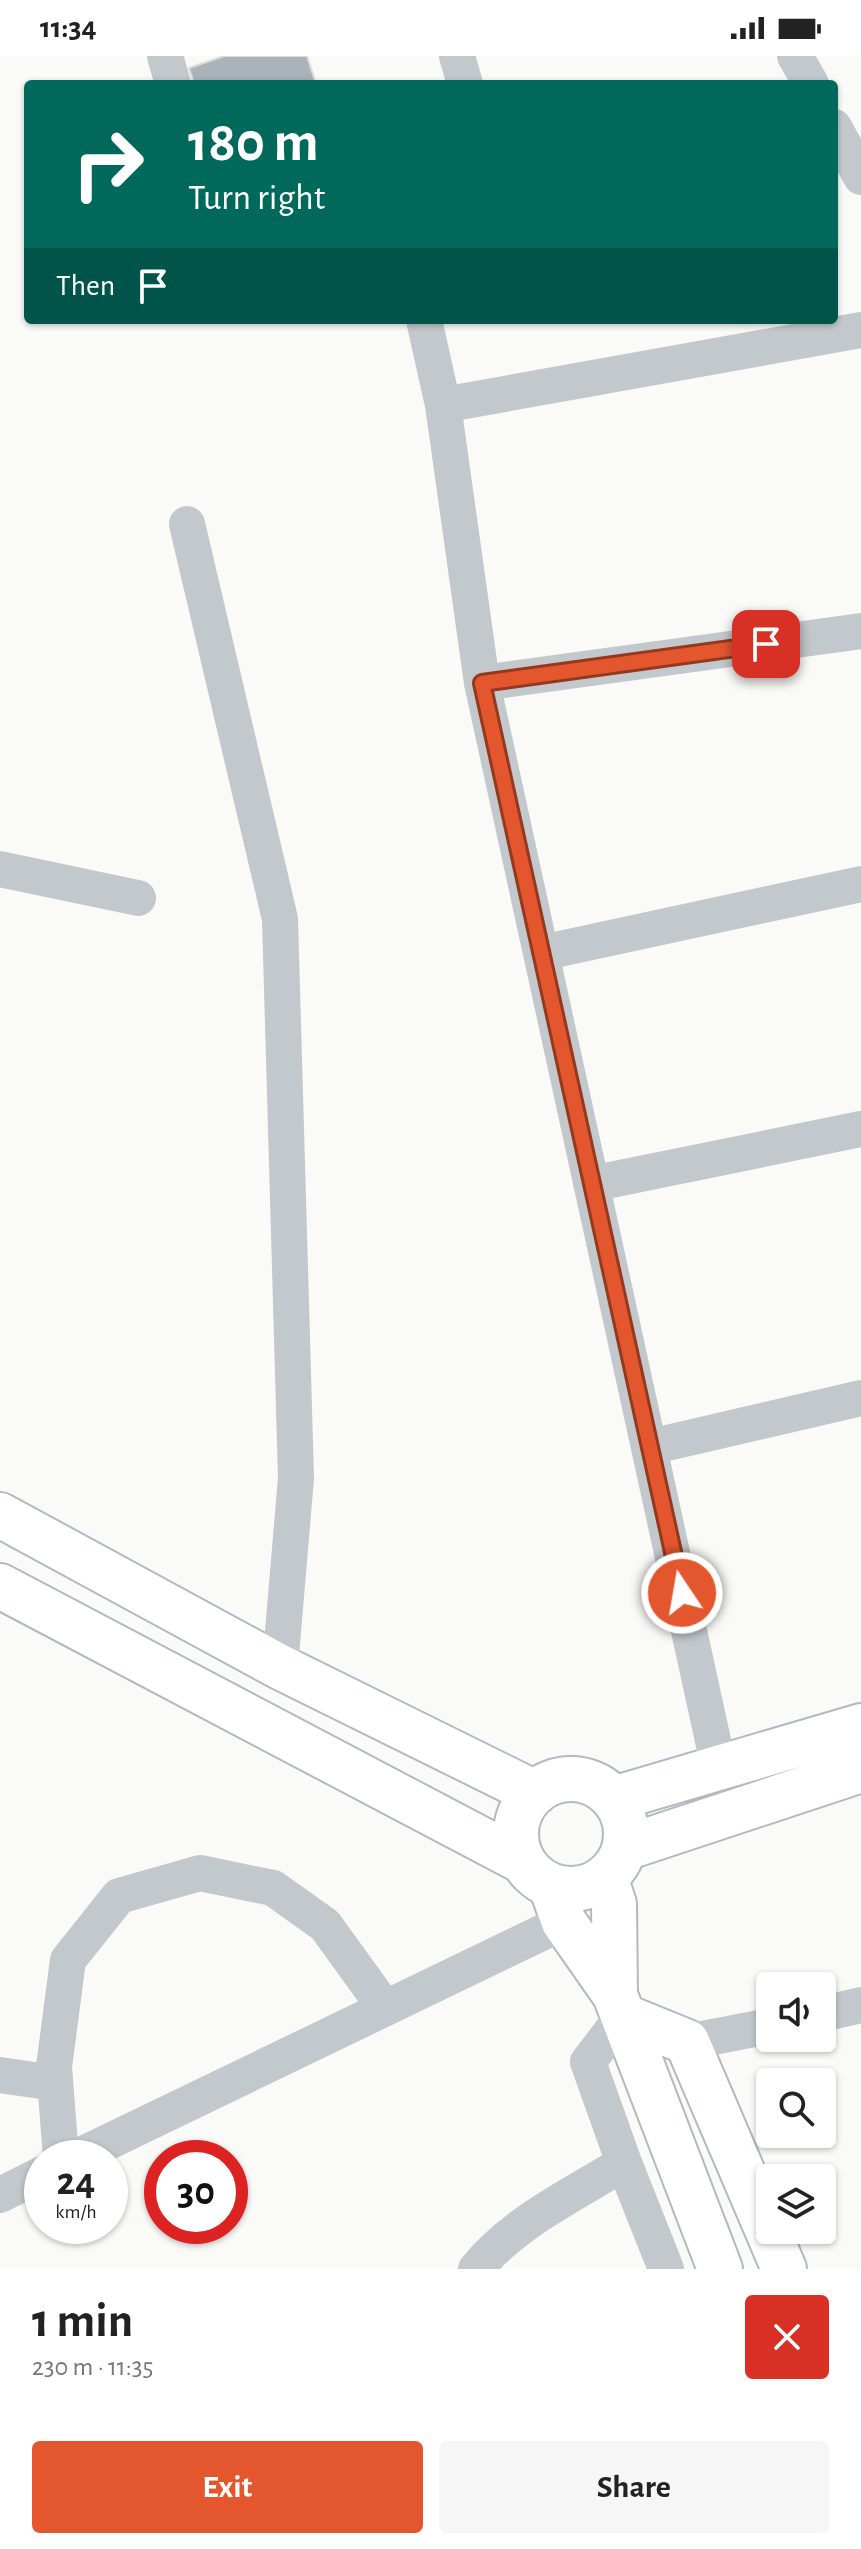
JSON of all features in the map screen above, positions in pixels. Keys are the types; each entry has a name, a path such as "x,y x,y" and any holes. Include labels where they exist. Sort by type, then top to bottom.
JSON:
{"street":[{"path":"165,56 172,80"},
{"path":"457,56 464,80"},
{"path":"795,56 809,80"},
{"path":"838,134 861,177"},
{"path":"425,324 443,405 482,683 719,1768"},
{"path":"443,405 861,330"},
{"path":"187,524 280,919 296,1478 280,1667"},
{"path":"482,683 861,631"},
{"path":"0,869 138,898"},
{"path":"541,953 861,884"},
{"path":"591,1184 861,1129"},
{"path":"650,1447 861,1398"},
{"path":"0,1515 280,1667 535,1793"},
{"path":"0,1586 546,1890 588,1887 615,1862 861,1770"},
{"path":"613,1799 861,1726"},
{"path":"666,2269 588,2062 619,2005 615,1862 626,1830 622,1814 613,1799 600,1787 566,1779 549,1784 523,1806 517,1824 516,1843 619,2005 720,2269"},
{"path":"60,2140 54,2067 68,1960 119,1896 200,1873 273,1888 325,1925 385,2008"},
{"path":"112,2140 385,2008 546,1890"},
{"path":"619,2005 687,2042 784,2269"},
{"path":"836,2011 861,2005"},
{"path":"687,2042 756,2029"},
{"path":"0,2075 55,2083"},
{"path":"476,2269 520,2228 624,2163"},
{"path":"0,2195 24,2183"}],"building":[{"path":"224,56 307,56 315,80 193,80 189,68"}],"route":[{"path":"682,1593 482,683 766,644"}]}
